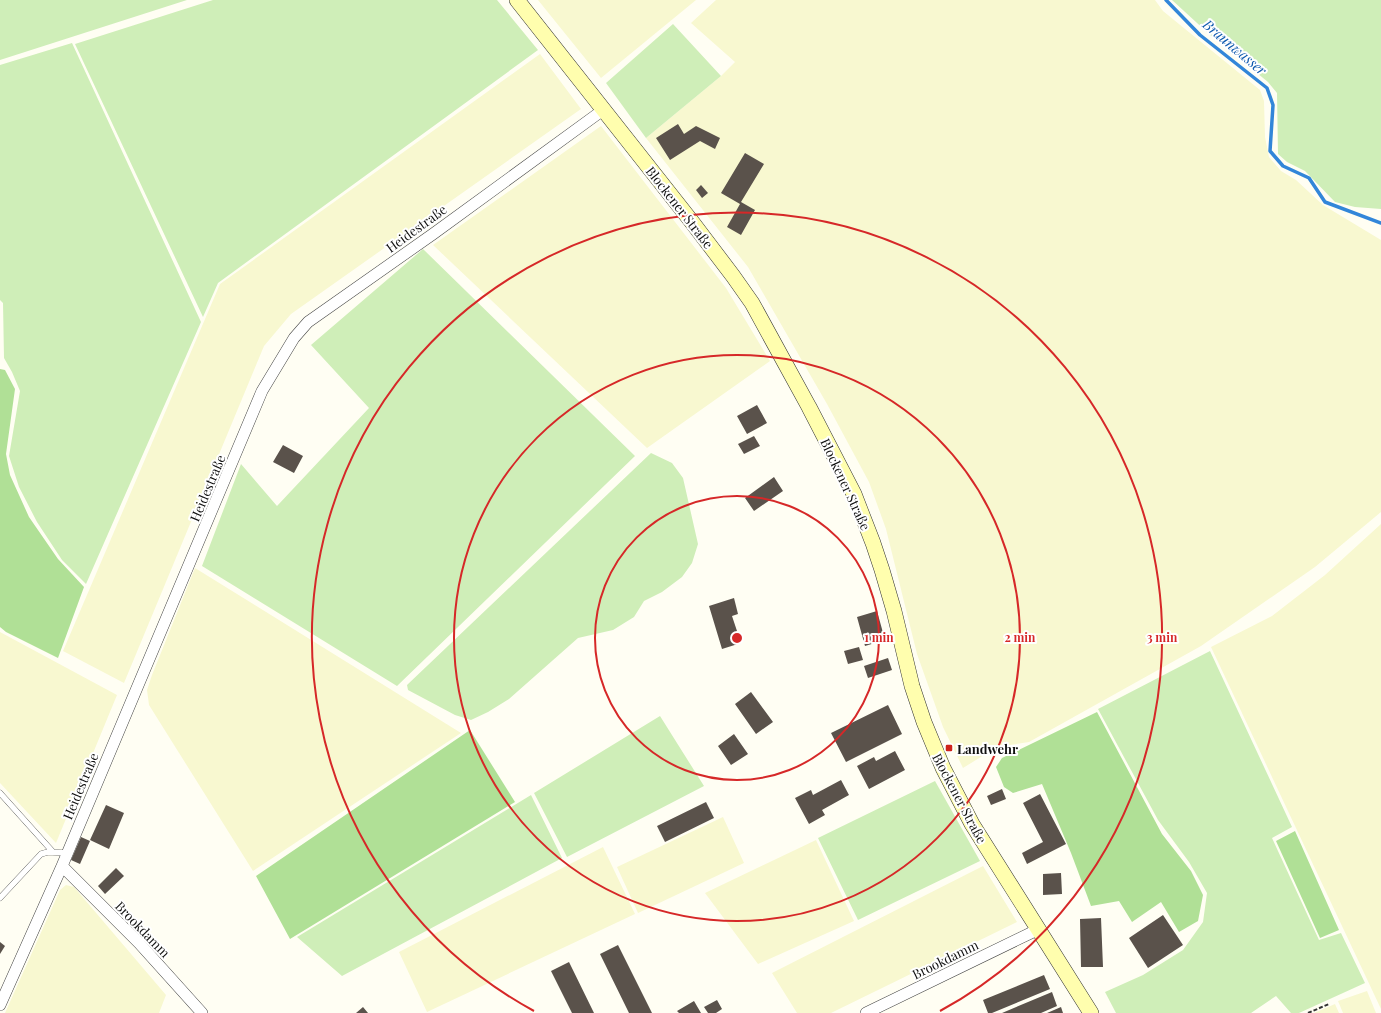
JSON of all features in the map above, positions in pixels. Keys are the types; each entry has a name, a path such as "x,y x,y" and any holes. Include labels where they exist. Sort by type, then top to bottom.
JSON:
{"street":[{"name":"Blockener Straße","path":"517,0 733,276 752,304 809,407 854,494 873,543 894,611 912,686 924,722 940,761 972,824 1037,930 1091,1013"},
{"name":"Heidestraße","path":"0,1005 62,866 262,391 294,338 308,322 433,234 603,110"},
{"name":"Brookdamm","path":"62,866 139,943 202,1013"},
{"name":"Brookdamm","path":"866,1013 1037,930"}],"lane":[{"path":"0,793 53,852"},
{"path":"0,898 41,854 48,852 67,853"}],"path":[{"path":"1308,1013 1329,1004"}],"green space":[{"path":"0,0 187,0 0,60"},
{"path":"213,0 497,0 538,50 218,283 203,317 75,44"},
{"path":"538,0 696,0 601,78"},
{"path":"716,0 1155,0 1163,11 1260,90 1264,101 1265,137 1269,157 1281,171 1296,180 1323,205 1381,240 1381,512 1315,567 1201,646 1029,742 997,747 963,768 943,727 917,654 886,529 869,482 827,404 748,267 646,138 721,76 735,62 691,23"},
{"path":"1172,0 1381,0 1381,209 1355,207 1335,202 1305,171 1287,162 1278,154 1277,93 1268,82 1209,34"},
{"path":"673,24 721,76 646,138 606,83"},
{"path":"72,43 201,322 86,584 62,560 37,522 19,487 9,456 20,391 4,358 3,303 0,300 0,65"},
{"path":"540,54 581,109 291,314 264,346 124,683 63,651 220,284"},
{"path":"601,126 726,288 770,361 647,448 433,245"},
{"path":"423,249 635,456 397,686 202,566 241,464 277,506 369,408 311,345"},
{"path":"0,369 5,370 15,389 6,454 10,475 29,517 58,559 84,587 58,658 6,632 0,627"},
{"path":"651,453 672,463 683,478 698,544 692,563 682,577 662,592 644,601 634,617 613,630 578,638 509,699 488,712 471,720 455,715 408,690 407,685"},
{"path":"1381,524 1381,1009 1211,647 1272,616 1325,575"},
{"path":"195,568 461,733 253,871 149,705 147,690 152,675"},
{"path":"0,632 117,695 56,843 0,783"},
{"path":"1210,651 1292,827 1272,838 1319,940 1341,933 1365,983 1299,1013 1291,1013 1276,996 1251,1013 1116,1013 1105,992 1143,975 1183,950 1203,922 1207,893 1189,862 1158,820 1098,709"},
{"path":"1097,712 1162,834 1191,871 1203,895 1198,921 1179,932 1161,902 1132,922 1119,901 1091,906 1042,784 1013,793 1004,787 996,767 1002,758"},
{"path":"660,716 704,786 567,857 534,793"},
{"path":"470,730 515,802 290,939 256,876"},
{"path":"935,781 980,861 858,920 818,838"},
{"path":"531,795 562,858 342,976 297,937"},
{"path":"723,817 744,863 638,913 617,867"},
{"path":"1295,831 1339,930 1320,938 1276,841"},
{"path":"816,840 854,921 758,964 705,893"},
{"path":"603,847 635,914 427,1012 399,952"},
{"path":"983,866 1017,922 831,1013 797,1013 772,973"},
{"path":"66,885 74,887 166,995 159,1013 5,1013 60,890"},
{"path":"1367,991 1376,1013 1343,1013 1338,1001"},
{"path":"1335,1004 1339,1013 1314,1013"}],"building":[{"path":"678,124 684,134 696,126 720,138 715,149 700,141 670,160 656,138"},
{"path":"745,153 764,164 741,202 755,210 741,235 727,227 740,204 721,193"},
{"path":"701,185 708,193 702,198 696,190"},
{"path":"757,405 767,423 747,434 737,416"},
{"path":"754,436 760,446 744,454 738,444"},
{"path":"283,445 303,456 294,473 273,462"},
{"path":"774,477 783,491 754,511 745,498"},
{"path":"734,598 738,614 732,616 741,643 722,649 709,606"},
{"path":"877,611 885,640 865,646 857,617"},
{"path":"859,647 863,660 848,664 844,651"},
{"path":"888,658 892,670 868,678 864,666"},
{"path":"751,692 773,722 756,734 735,704"},
{"path":"888,705 902,734 846,762 831,733"},
{"path":"734,734 748,754 731,765 718,746"},
{"path":"895,751 905,770 869,789 857,766 874,757 876,761"},
{"path":"841,780 849,795 822,810 825,815 809,824 795,798 811,790 813,795"},
{"path":"1002,789 1006,799 991,805 987,796"},
{"path":"1040,794 1066,844 1027,864 1022,853 1043,842 1023,803"},
{"path":"706,802 714,818 665,842 657,826"},
{"path":"106,805 124,813 109,849 90,840"},
{"path":"81,837 90,841 80,864 71,860"},
{"path":"116,868 124,876 105,894 98,886"},
{"path":"1061,873 1062,894 1043,895 1043,874"},
{"path":"1163,915 1183,945 1148,968 1129,938"},
{"path":"1101,918 1103,967 1081,967 1080,919"},
{"path":"0,942 5,946 0,954"},
{"path":"618,945 652,1013 629,1013 600,954"},
{"path":"569,962 594,1013 572,1013 551,971"},
{"path":"1044,975 1050,989 992,1013 988,1013 983,1000"},
{"path":"1052,992 1057,1006 1041,1013 1002,1013"},
{"path":"717,1000 722,1009 716,1013 708,1013 704,1007"},
{"path":"694,1001 701,1013 679,1013 677,1011"},
{"path":"363,1007 368,1013 356,1013"},
{"path":"1061,1007 1063,1013 1047,1013"}],"waterway":[{"name":"Braunwasser","path":"1166,0 1200,35 1267,88 1273,105 1270,151 1283,166 1309,178 1325,202 1381,223"}],"place":[{"name":"Landwehr","path":"949,748"}]}
